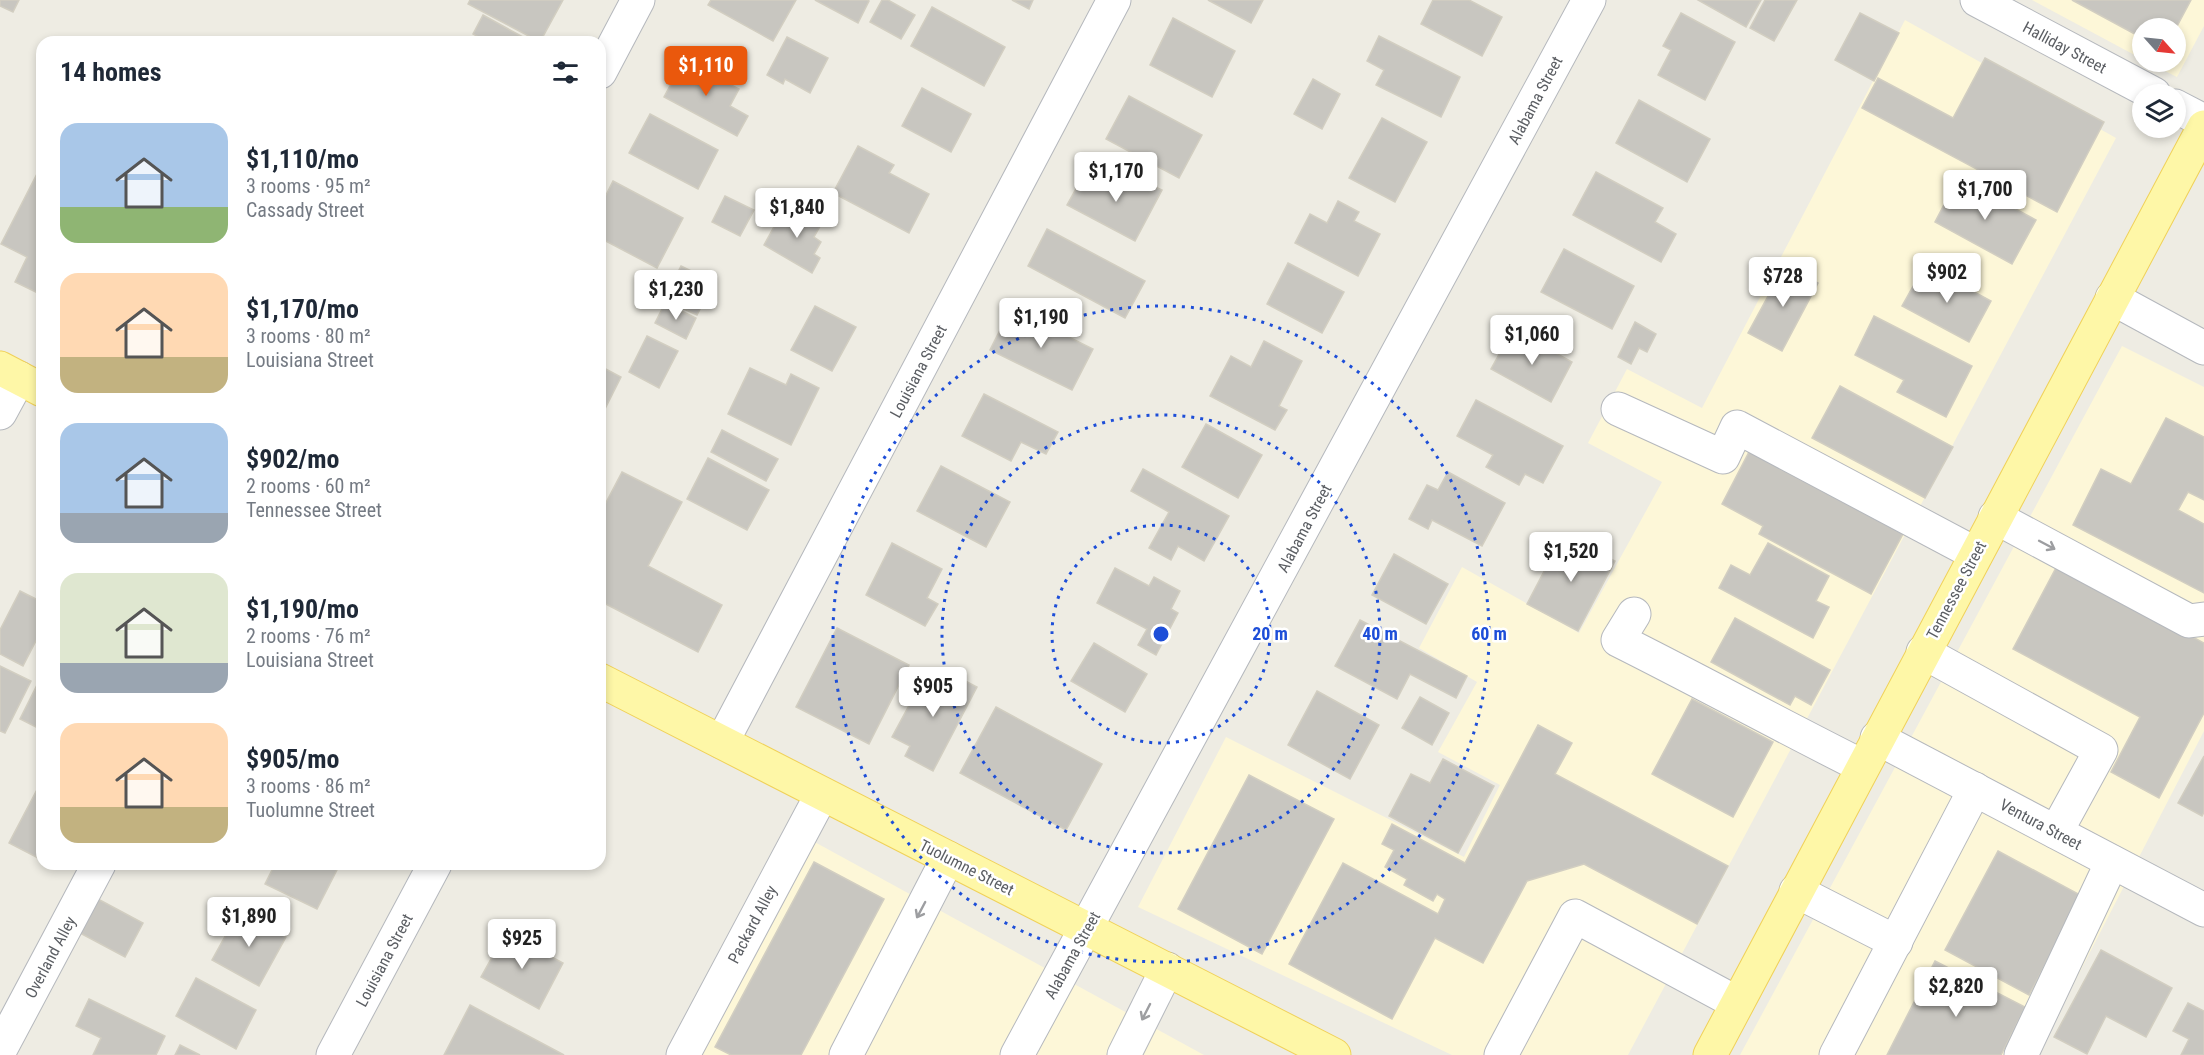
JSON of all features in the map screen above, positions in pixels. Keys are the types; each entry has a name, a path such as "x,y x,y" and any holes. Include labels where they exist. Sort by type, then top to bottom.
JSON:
{"main road":[{"name":"Tennessee Street","path":"1710,1055 2204,127"},
{"name":"Tuolumne Street","path":"606,683 1334,1055"}],"street":[{"path":"606,61 638,0"},
{"name":"Louisiana Street","path":"722,742 1114,0"},
{"name":"Alabama Street","path":"1017,1055 1589,0"},
{"name":"Halliday Street","path":"1977,0 2135,84"},
{"path":"2186,112 2204,121"},
{"path":"2112,298 2204,348"},
{"path":"0,413 20,378"},
{"path":"1618,409 1723,457 1737,427 1976,554"},
{"path":"1995,517 2189,621 2204,619"},
{"path":"1634,614 1618,640 1862,766"},
{"path":"1923,652 2101,750 2056,832"},
{"name":"Ventura Street","path":"1877,738 2204,910"},
{"path":"1836,1055 1975,789"},
{"name":"Packard Alley","path":"682,1055 822,794"},
{"path":"846,1055 948,858"},
{"path":"2022,1055 2112,862"},
{"name":"Overland Alley","path":"0,1050 96,870"},
{"name":"Louisiana Street","path":"333,1055 432,870"},
{"path":"1796,891 1896,942"},
{"path":"1501,1055 1575,916 1737,1003"},
{"path":"1124,1055 1167,969"}],"shaded area":[{"path":"2032,0 2204,0 2204,26 2186,60 2186,18 2132,18 2132,54"},
{"path":"1905,20 2116,138 1628,1055 1452,1055 1138,907 1226,737 1464,857 1500,785 1438,752 1477,682 1419,648 1462,567 1579,633 1662,482 1588,443 1627,369 1702,408"},
{"path":"2167,72 2180,72 2177,77"},
{"path":"2122,346 2204,387 2204,731 2037,1055 1740,1055"},
{"path":"811,840 1204,1055 696,1055"}],"building":[{"path":"0,0 19,0 13,12 0,6"},
{"path":"470,0 563,0 543,36 529,36 468,4"},
{"path":"711,0 796,0 773,41 708,5"},
{"path":"815,0 867,0 869,1 858,23"},
{"path":"882,0 888,0 915,15 901,39 870,22"},
{"path":"1012,0 1033,0 1029,9"},
{"path":"1208,0 1263,0 1251,23"},
{"path":"1433,0 1469,0 1502,17 1482,56 1421,24"},
{"path":"1698,0 1761,0 1746,27"},
{"path":"1765,0 1797,0 1774,41 1750,28"},
{"path":"2072,0 2191,0 2181,18 2132,18 2132,33"},
{"path":"932,7 1005,47 984,86 911,46"},
{"path":"1681,13 1735,42 1705,100 1658,75 1671,50 1663,46"},
{"path":"1860,13 1899,33 1874,81 1835,60"},
{"path":"483,15 521,36 476,36 473,34"},
{"path":"1173,18 1235,51 1212,97 1150,65"},
{"path":"1379,36 1460,77 1441,117 1376,85 1384,70 1367,61"},
{"path":"787,37 828,58 810,93 785,79 783,84 767,75"},
{"path":"1985,58 2104,122 2057,212 1862,108 1878,78 1953,118"},
{"path":"684,60 739,89 730,106 748,116 737,136 664,97"},
{"path":"1313,79 1340,94 1322,129 1294,114"},
{"path":"922,88 971,114 951,152 902,126"},
{"path":"1129,96 1202,135 1179,178 1106,139"},
{"path":"1639,100 1710,139 1687,182 1616,143"},
{"path":"650,114 718,150 698,189 629,153"},
{"path":"1382,118 1427,142 1395,202 1349,178"},
{"path":"858,146 894,165 889,173 929,194 909,233 833,193"},
{"path":"1087,169 1123,188 1131,175 1162,190 1135,241 1067,205"},
{"path":"1596,172 1663,208 1655,222 1676,234 1661,262 1573,215"},
{"path":"36,176 36,292 15,282 27,257 1,244"},
{"path":"1958,178 2036,220 2012,264 1935,222"},
{"path":"613,181 683,218 657,268 606,241 606,195"},
{"path":"725,196 754,210 740,236 712,222"},
{"path":"1338,201 1359,212 1354,221 1380,234 1358,276 1295,243 1310,214 1327,223"},
{"path":"798,208 823,221 814,237 821,242 814,254 820,258 812,273 764,245 781,214 791,220"},
{"path":"1047,229 1145,281 1125,318 1028,266"},
{"path":"1564,249 1634,286 1612,329 1541,292"},
{"path":"1288,263 1344,292 1322,333 1267,304"},
{"path":"1785,265 1818,283 1782,351 1748,333"},
{"path":"1925,265 1991,301 1969,342 1902,306"},
{"path":"681,266 714,282 697,315 664,300"},
{"path":"665,303 696,318 686,339 655,323"},
{"path":"815,306 856,327 832,371 791,350"},
{"path":"1011,308 1093,349 1072,390 990,350"},
{"path":"1874,316 1972,366 1946,417 1897,392 1904,380 1855,355"},
{"path":"1635,322 1656,334 1647,352 1639,348 1631,364 1618,357"},
{"path":"1513,329 1572,362 1551,402 1491,369"},
{"path":"647,336 678,351 659,388 629,372"},
{"path":"1264,341 1302,361 1279,406 1287,410 1275,430 1210,396 1231,356 1251,367"},
{"path":"750,368 786,385 791,374 819,388 791,445 728,414"},
{"path":"606,369 621,377 606,407"},
{"path":"1840,386 1953,447 1925,498 1812,438"},
{"path":"984,394 1058,432 1046,454 1021,442 1011,461 962,436"},
{"path":"1476,400 1563,446 1543,483 1525,474 1519,485 1486,467 1493,455 1457,436"},
{"path":"2166,418 2204,437 2204,500 2188,492 2178,510 2204,524 2204,593 2073,525 2101,469 2131,484"},
{"path":"1206,424 1262,455 1238,498 1182,467"},
{"path":"722,430 778,459 766,481 711,452"},
{"path":"1750,450 1904,532 1871,594 1759,534 1763,526 1722,504"},
{"path":"708,458 769,490 747,530 687,499"},
{"path":"941,466 1010,502 986,547 917,511"},
{"path":"1143,469 1229,516 1204,561 1178,546 1171,560 1149,548 1169,512 1131,491"},
{"path":"622,472 682,502 648,566 722,605 698,652 606,604 606,503"},
{"path":"1448,472 1505,503 1482,546 1432,520 1428,529 1409,519 1427,485 1438,490"},
{"path":"1563,535 1615,561 1578,631 1527,604"},
{"path":"892,543 942,569 927,598 938,604 925,626 866,595"},
{"path":"1768,543 1829,576 1816,601 1829,607 1813,638 1719,588 1731,565 1750,575"},
{"path":"1394,554 1448,584 1426,624 1372,595"},
{"path":"2058,564 2204,643 2204,713 2159,798 2111,772 2140,717 2013,649"},
{"path":"1115,568 1149,586 1154,577 1180,591 1171,609 1178,613 1156,655 1138,645 1147,629 1097,603"},
{"path":"20,591 36,599 36,641 23,666 0,654 0,630"},
{"path":"1735,618 1830,670 1811,705 1795,696 1790,705 1711,662"},
{"path":"1360,620 1467,676 1456,698 1410,674 1397,699 1335,666"},
{"path":"837,628 909,665 869,744 796,707"},
{"path":"1094,643 1147,674 1125,712 1071,681"},
{"path":"0,666 31,681 5,733 0,731"},
{"path":"950,673 977,687 933,771 905,756 910,746 892,737 926,674 944,684"},
{"path":"36,687 36,727 20,719"},
{"path":"1317,691 1379,725 1350,779 1288,745"},
{"path":"1420,697 1449,713 1432,745 1402,728"},
{"path":"1692,699 1773,742 1733,817 1652,774"},
{"path":"996,707 1102,764 1066,830 960,773"},
{"path":"1538,725 1572,743 1555,774 1728,866 1697,924 1584,864 1527,881 1483,963 1435,938 1392,1019 1289,964 1343,863 1438,914 1445,899 1437,894 1433,901 1404,885 1407,879 1385,867 1394,850 1382,844 1392,824 1465,863"},
{"path":"2204,756 2204,812 2202,816 2178,803"},
{"path":"1443,759 1494,786 1458,853 1389,816 1411,774 1430,783"},
{"path":"1249,775 1334,819 1262,954 1178,909"},
{"path":"36,791 36,857 9,843"},
{"path":"1998,851 2082,896 2029,995 1945,950"},
{"path":"814,862 884,899 801,1055 731,1055 715,1047"},
{"path":"272,870 337,870 317,909 265,884"},
{"path":"96,898 143,923 125,957 78,932"},
{"path":"239,911 286,937 259,986 212,960"},
{"path":"506,932 563,963 539,1009 481,977"},
{"path":"2101,950 2172,988 2146,1037 2106,1016 2087,1054 2054,1037"},
{"path":"1935,961 2025,1007 2001,1055 1887,1055"},
{"path":"196,978 256,1010 236,1049 176,1016"},
{"path":"89,999 165,1036 156,1055 93,1055 101,1038 76,1026"},
{"path":"2188,1003 2204,1011 2204,1055 2181,1055 2189,1039 2173,1031"},
{"path":"470,1005 564,1055 444,1055"},
{"path":"180,1045 200,1055 175,1055"}]}
